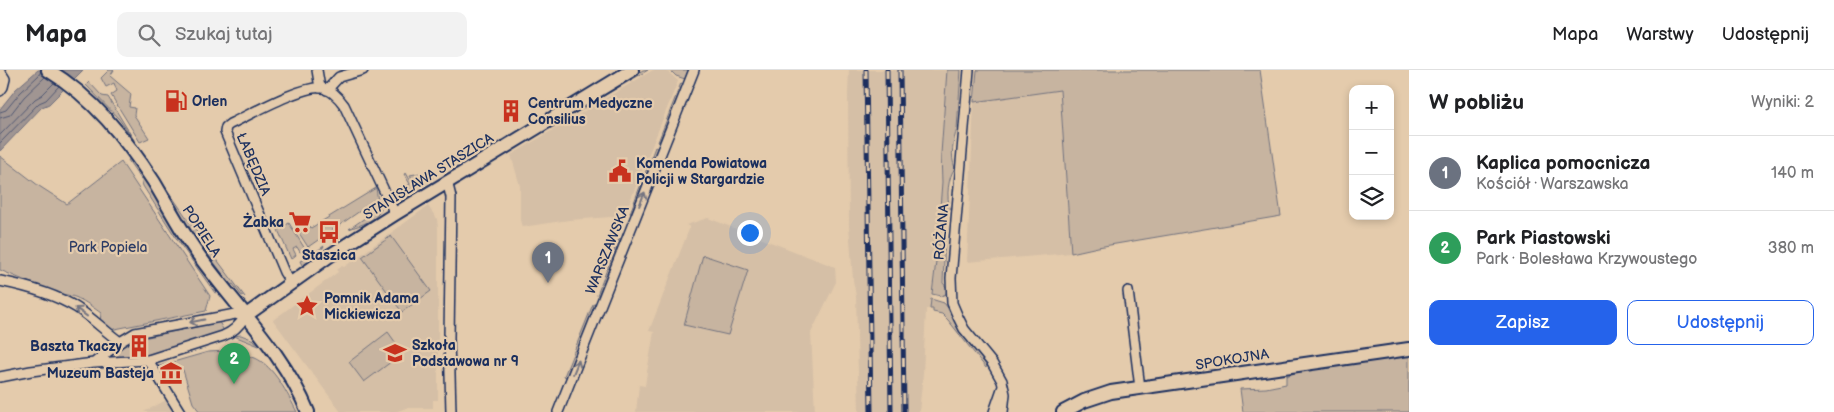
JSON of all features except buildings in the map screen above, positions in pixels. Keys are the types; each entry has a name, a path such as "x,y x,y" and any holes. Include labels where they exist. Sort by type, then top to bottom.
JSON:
{"main road":[{"name":"POPIELA","path":"48,70 75,89 112,123 154,183 194,249 269,346 300,393 316,412"},
{"name":"STANISŁAWA STASZICA","path":"245,316 329,256 394,214 632,70"},
{"name":"SPOKOJNA","path":"1063,412 1084,401 1111,392 1409,349"},
{"name":"POPIELA","path":"300,393 308,412"}],"street":[{"path":"317,70 323,89 340,99 344,104 394,214"},
{"name":"ŁABĘDZIA","path":"291,284 284,272 225,132 226,127 296,93 323,89 339,78 363,70"},
{"name":"WARSZAWSKA","path":"558,412 694,70"},
{"name":"RÓŻANA","path":"969,70 951,278 952,303 964,329 992,363 1002,381 1005,394 1003,412"},
{"path":"0,71 5,79 0,91"},
{"path":"447,181 451,197 449,338 451,412"},
{"path":"0,281 51,296 75,308 120,342"},
{"path":"1128,291 1140,388"},
{"path":"0,377 94,363 148,360 203,344 229,334 241,323 245,316 229,315 135,333 120,342 94,363"},
{"path":"148,360 180,412"},
{"path":"994,412 1002,381"}],"shaded area":[{"path":"653,70 666,70 678,81 622,221 611,217 569,220 522,227 520,220 520,186 511,155"},
{"path":"849,70 947,70 936,261 930,309 926,309 919,412 859,412 856,296 849,225"},
{"path":"1060,90 1071,253 967,262 974,102"},
{"path":"428,206 437,219 438,228 438,400 433,400 433,408 406,408 395,412 341,412 273,320 338,272 337,270 342,266 344,267"},
{"path":"708,218 835,267 836,282 811,333 815,412 636,412 639,385 645,386 654,332 649,331 690,227 686,225"},
{"path":"166,400 174,412 144,412"}],"green space":[{"path":"109,70 114,70 110,76 131,94 129,107 135,108 134,115 149,138 140,142 111,95 117,91 114,83 106,87 101,78"},
{"path":"643,70 648,70 587,106 591,102"},
{"path":"670,70 688,70 685,79 676,76"},
{"path":"947,70 961,70 957,129 953,148 955,168 948,187 950,208 946,215 943,283 947,288 946,294 941,296 932,294 942,182 941,154"},
{"path":"977,70 1260,70 1281,216 1071,253 1060,90 974,102"},
{"path":"89,82 102,96 108,97 134,140 119,119 86,85"},
{"path":"681,83 683,84 658,142"},
{"path":"655,147 657,148 630,213"},
{"name":"Park Popiela","path":"0,156 39,186 67,204 121,162 210,296 206,311 110,330 100,322 101,313 81,300 59,295 0,270"},
{"path":"131,159 148,184 179,239 217,292 215,293 178,241 128,160"},
{"path":"150,165 245,297 241,295 233,284 231,285 198,241 149,167"},
{"path":"430,172 433,178 417,187 410,175"},
{"path":"406,173 415,188 402,196 394,195 410,184 404,174"},
{"path":"376,188 378,201 370,204 308,247 299,233 310,226 311,228"},
{"path":"381,208 372,219 349,229 375,211"},
{"path":"289,223 305,249 300,252 297,247 293,249 296,255 291,259 278,230"},
{"path":"391,236 431,291 402,312 362,257"},
{"path":"619,238 621,239 598,296 597,295"},
{"path":"324,246 316,258 303,267 300,261"},
{"path":"703,255 748,270 728,335 684,325"},
{"path":"931,299 944,303 948,308 960,330 987,366 986,368 948,320 942,314 933,312 933,309 930,309"},
{"path":"593,304 595,305 566,377 564,376"},
{"path":"219,322 224,331 216,335 145,356 118,357 114,355 114,352 129,341"},
{"path":"388,332 403,353 364,382 349,362"},
{"path":"241,335 254,340 259,346 234,336"},
{"path":"228,351 255,358 268,367 280,382 297,412 200,412 193,403 183,370 171,366 163,379 156,367 208,352"},
{"path":"1409,353 1409,412 1243,412 1240,389 1266,388 1286,384 1286,376 1310,368"}],"water":[{"path":"38,70 83,70 49,104 42,107 0,151 0,109 16,89"}],"railway":[{"path":"866,70 871,412"},
{"path":"887,70 891,412"},
{"path":"900,70 904,412"}],"place":[{"name":"Orlen","path":"176,101"},
{"name":"Centrum Medyczne Consilius","path":"511,111"},
{"name":"Komenda Powiatowa Policji w Stargardzie","path":"620,171"},
{"name":"Żabka","path":"300,222"},
{"name":"Staszica","path":"329,232"},
{"name":"Kaplica pomocnicza","path":"548,283"},
{"name":"Pomnik Adama Mickiewicza","path":"307,306"},
{"name":"Baszta Tkaczy","path":"139,346"},
{"name":"Szkoła Podstawowa nr 9","path":"395,353"},
{"name":"Muzeum Basteja","path":"171,373"},
{"name":"Park Piastowski","path":"234,384"}]}
